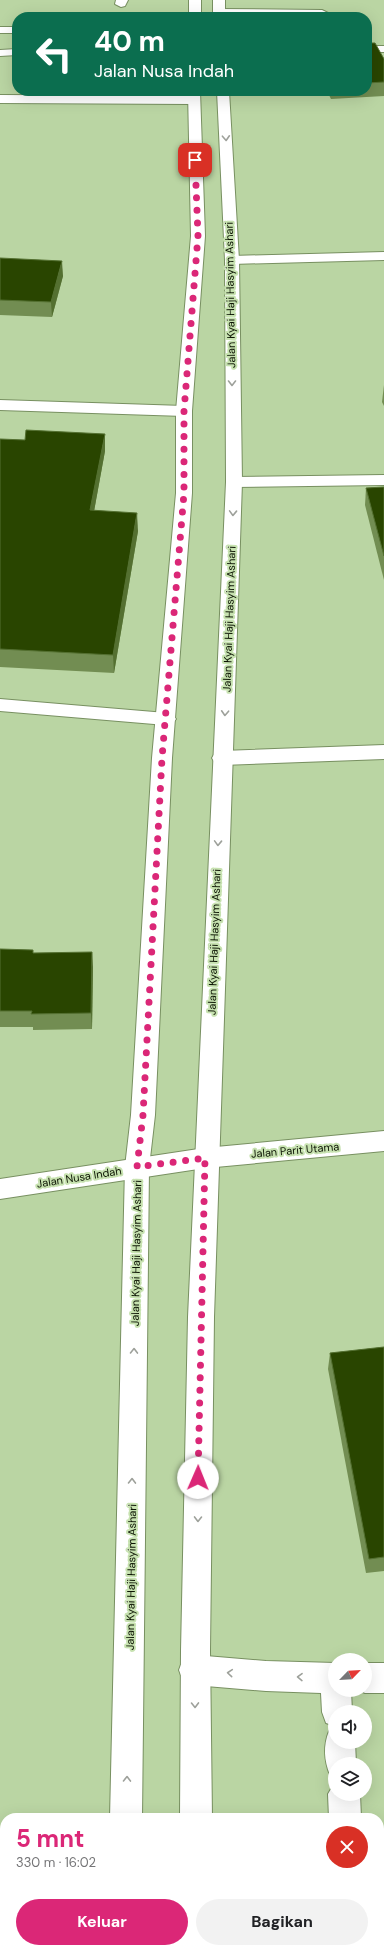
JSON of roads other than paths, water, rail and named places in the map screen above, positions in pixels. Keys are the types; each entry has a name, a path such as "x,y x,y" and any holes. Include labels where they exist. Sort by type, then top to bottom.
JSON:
{"main road":[{"path":"195,0 195,12"},
{"path":"219,0 219,12"},
{"path":"0,30 12,30"},
{"path":"372,49 384,49"},
{"path":"0,53 12,52"},
{"path":"0,64 12,64"},
{"path":"0,99 145,96"},
{"name":"Jalan Kyai Haji Hasyim Ashari","path":"126,1813 137,1167 143,1115 166,719 184,493 184,411 198,236 193,96"},
{"name":"Jalan Kyai Haji Hasyim Ashari","path":"196,1813 194,1670 205,1158 234,482 232,401 232,260 224,96"},
{"path":"232,260 384,256"},
{"path":"0,405 184,411"},
{"path":"234,482 384,480"},
{"path":"0,705 166,719"},
{"path":"222,758 384,752"},
{"name":"Jalan Parit Utama","path":"205,1158 384,1141"},
{"name":"Jalan Nusa Indah","path":"0,1189 137,1167 205,1158"},
{"path":"194,1670 266,1676 328,1678"},
{"path":"372,1678 384,1678"},
{"path":"345,1801 346,1813"}]}
